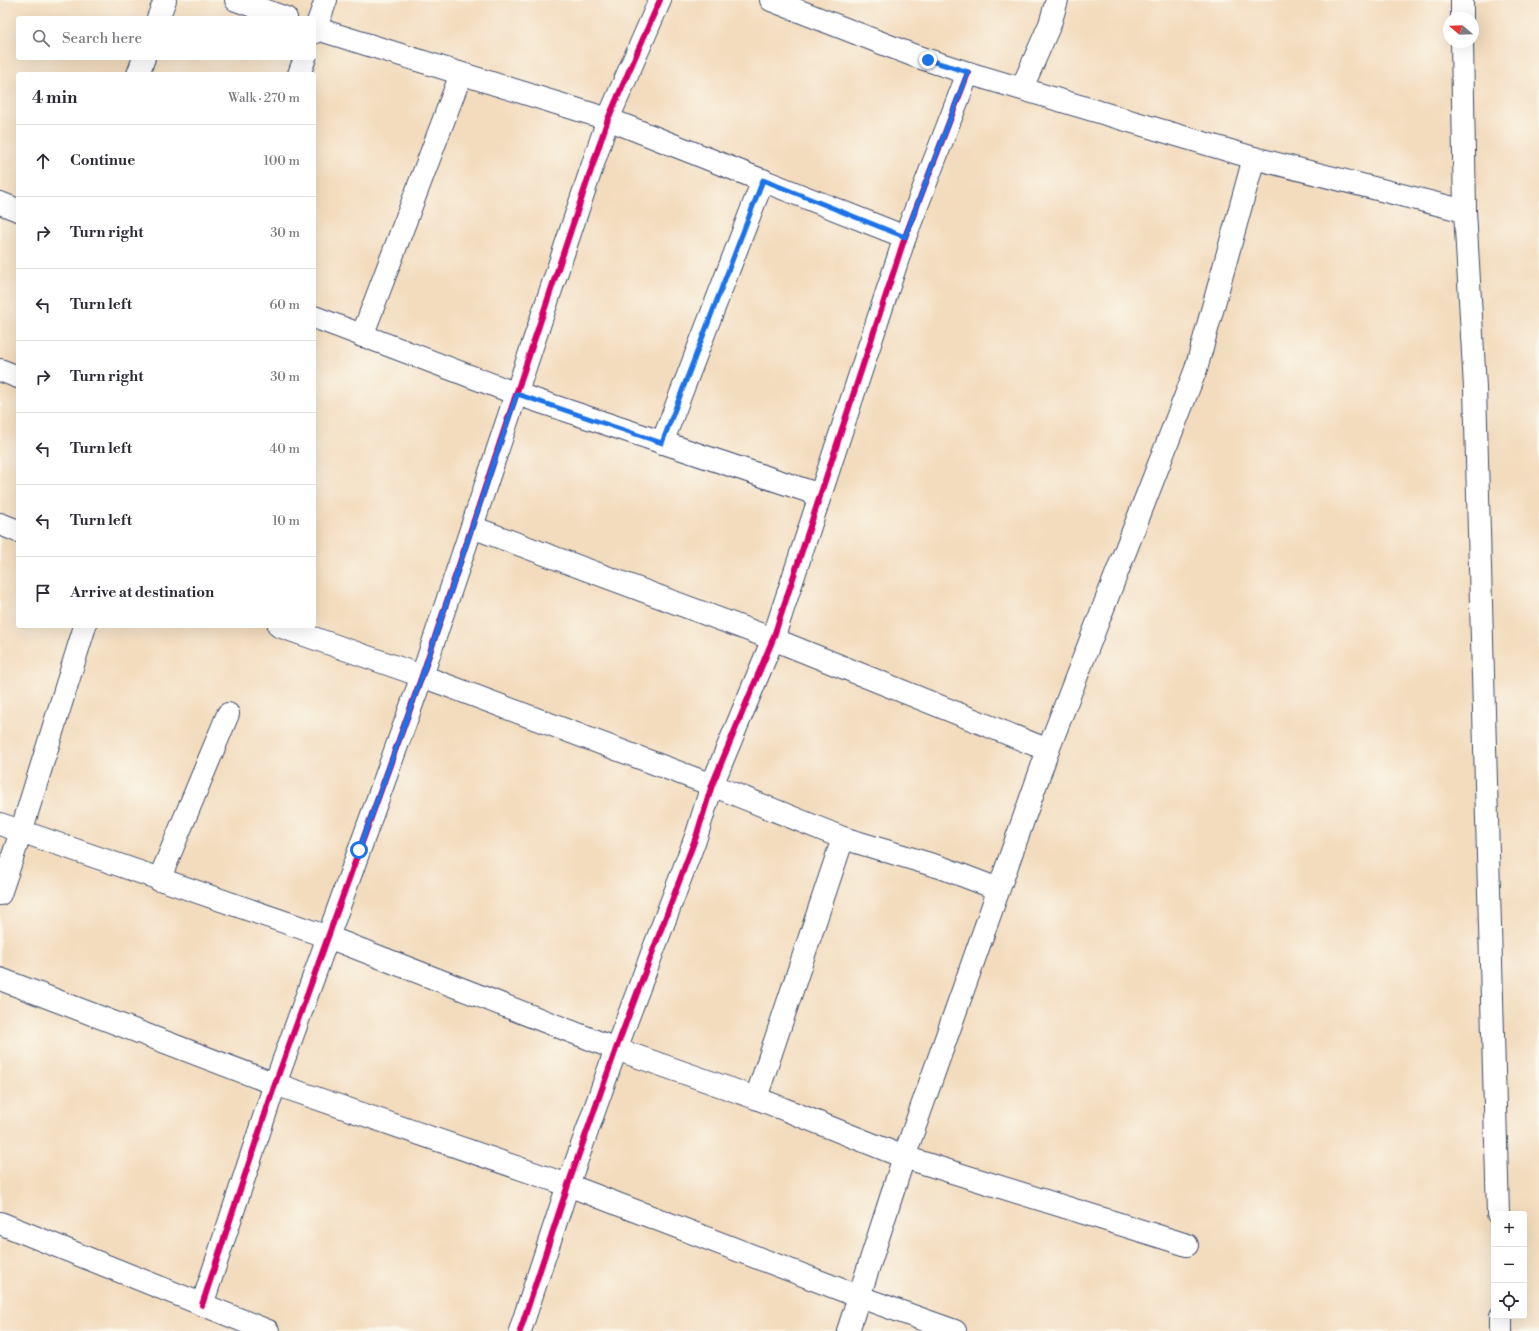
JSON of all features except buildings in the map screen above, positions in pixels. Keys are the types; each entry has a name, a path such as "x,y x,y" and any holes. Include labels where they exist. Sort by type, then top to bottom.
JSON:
{"street":[{"path":"159,16 165,0"},
{"path":"236,0 280,16"},
{"path":"316,25 326,0"},
{"path":"202,1305 275,1084 422,676 608,119 660,0"},
{"path":"771,0 915,56 1254,158 1464,211"},
{"path":"1022,88 1050,24 1057,0"},
{"path":"1462,0 1462,12"},
{"path":"316,31 608,119 905,237"},
{"path":"1462,48 1464,211 1475,388 1498,1211"},
{"path":"139,72 143,60"},
{"path":"300,72 304,60"},
{"path":"520,1331 568,1185 616,1049 691,849 712,785 772,639 905,237 968,72"},
{"path":"362,336 462,74"},
{"path":"848,1331 904,1157 1048,750 1196,369 1254,158"},
{"path":"662,443 763,180"},
{"path":"0,203 16,209"},
{"path":"316,318 517,394 820,495"},
{"path":"0,370 16,376"},
{"path":"0,524 16,530"},
{"path":"472,527 772,639 1048,750"},
{"path":"0,894 85,628"},
{"path":"284,628 422,676 712,785 843,838 943,868 998,889"},
{"path":"159,880 228,714"},
{"path":"0,824 328,937 616,1049 756,1098 904,1157 1188,1245"},
{"path":"756,1098 843,838"},
{"path":"0,979 275,1084 568,1185 860,1297 955,1331"},
{"path":"0,1223 268,1331"},
{"path":"1501,1319 1501,1331"}],"cycle path":[{"path":"202,1305 275,1084 422,676 608,119 660,0"},
{"path":"520,1331 568,1185 616,1049 697,834 712,785 773,639 905,237 968,73"}],"route":[{"path":"359,850 422,676 517,394 662,443 763,180 905,237 968,72 928,60"}]}
